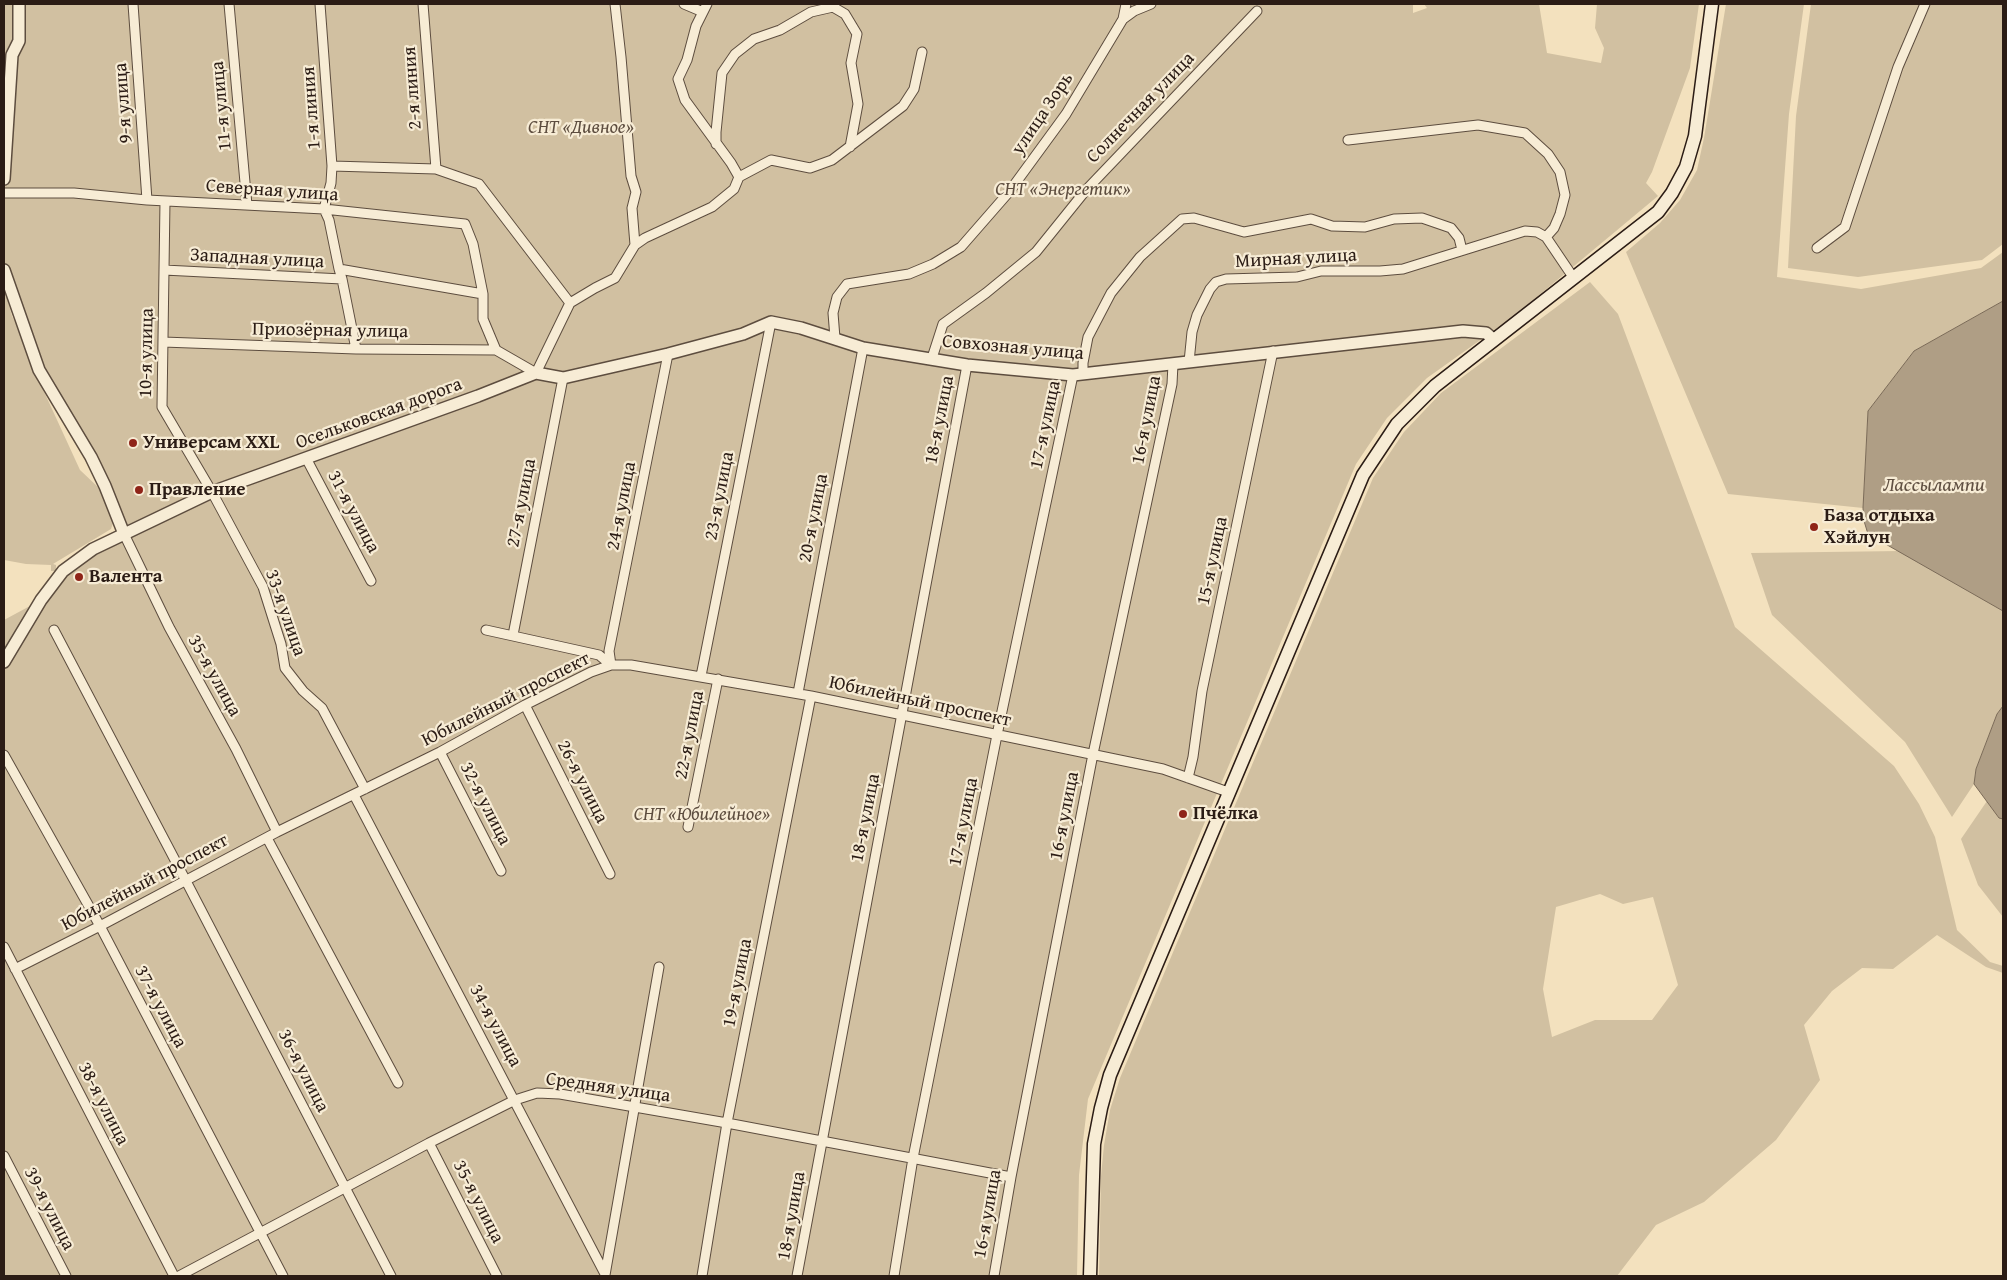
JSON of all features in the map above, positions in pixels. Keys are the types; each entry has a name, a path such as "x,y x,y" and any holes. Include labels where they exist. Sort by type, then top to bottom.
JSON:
{"main road":[{"path":"1090,1276 1094,1144 1100,1108 1110,1075 1363,475 1397,424 1436,386 1572,277 1658,212 1672,193 1686,167 1694,136 1712,4"}],"street":[{"path":"4,179 12,56 19,41 19,4"},
{"name":"9-я улица","path":"133,4 147,200"},
{"name":"11-я улица","path":"229,4 247,205"},
{"name":"1-я линия","path":"320,4 332,166 331,183 324,209"},
{"name":"2-я линия","path":"423,4 436,169"},
{"path":"615,4 631,176 636,192 632,208 635,245"},
{"path":"684,4 705,8 696,26 678,79 685,100 739,177"},
{"path":"1123,19 1126,4"},
{"name":"улица Зорь","path":"835,338 833,313 837,297 847,284 909,274 933,264 961,247 1009,192 1066,114 1123,19 1134,11 1152,4"},
{"path":"1817,248 1845,227 1898,67 1925,4"},
{"path":"716,144 722,72 735,54 754,39 780,30 811,12 833,7 845,14 857,34 851,63 858,104 850,147"},
{"name":"Солнечная улица","path":"932,358 944,324 1036,252 1086,190 1257,11"},
{"path":"536,373 570,303 615,278 635,245 645,238 712,207 734,189 739,177 771,160 810,168 832,160 903,106 914,89 922,52"},
{"path":"1348,140 1478,126 1525,133 1548,154 1560,172 1565,194 1554,228 1546,237"},
{"path":"332,166 436,169 479,184 570,303"},
{"name":"Северная улица","path":"4,193 74,193 147,200 324,209 465,224 473,244 483,294"},
{"name":"10-я улица","path":"165,201 162,407 212,492"},
{"path":"324,209 329,220 340,269"},
{"name":"17-я улица","path":"894,1276 913,1158 997,735 1078,375 1088,337 1111,293 1140,257 1182,219 1194,218 1244,232 1311,219 1332,226 1365,227 1394,219 1422,218 1451,228 1459,238 1462,250"},
{"path":"1462,250 1525,231 1537,232 1546,237 1572,277"},
{"name":"Мирная улица","path":"1189,362 1192,332 1197,315 1210,289 1216,282 1226,279 1297,277 1322,271 1403,269 1462,250"},
{"name":"Западная улица","path":"164,270 342,279 340,269 483,294"},
{"path":"4,270 39,370 91,457 124,534"},
{"path":"342,279 356,349"},
{"path":"483,294 483,319 496,350 536,373 564,378 668,354 743,334 771,322"},
{"name":"Совхозная улица","path":"771,322 801,328 863,348 967,365 1078,375 1273,351 1463,331 1486,333 1494,340"},
{"name":"23-я улица","path":"701,676 771,322"},
{"name":"Приозёрная улица","path":"163,342 356,349 496,350"},
{"name":"20-я улица","path":"798,693 863,348"},
{"name":"15-я улица","path":"1188,778 1193,757 1202,691 1273,351"},
{"name":"24-я улица","path":"611,665 609,651 668,354"},
{"name":"16-я улица","path":"994,1276 1011,1177 1093,754 1172,384 1173,364"},
{"name":"18-я улица","path":"797,1276 967,365"},
{"name":"Осельковская дорога","path":"4,662 41,600 63,572 93,549 212,492 478,396 536,373"},
{"name":"27-я улица","path":"513,635 564,378"},
{"name":"31-я улица","path":"306,458 371,581"},
{"name":"33-я улица","path":"212,492 263,587 281,644 285,668 303,691 322,708 365,789"},
{"name":"35-я улица","path":"124,534 169,627 236,749 278,832"},
{"name":"36-я улица","path":"54,630 391,1276"},
{"path":"486,630 599,654 611,665"},
{"name":"Юбилейный проспект","path":"14,969 278,832 440,752 525,705 591,672 611,665 631,665 798,693 1163,769 1228,792"},
{"name":"22-я улица","path":"688,828 718,679"},
{"name":"19-я улица","path":"702,1276 727,1123 812,696"},
{"name":"26-я улица","path":"525,705 610,874"},
{"name":"32-я улица","path":"440,752 501,871"},
{"name":"37-я улица","path":"4,755 100,926 283,1276"},
{"name":"34-я улица","path":"354,795 605,1275"},
{"path":"267,838 398,1083"},
{"name":"38-я улица","path":"4,947 174,1276"},
{"path":"605,1275 659,967"},
{"name":"Средняя улица","path":"179,1276 429,1143 515,1100 537,1093 634,1106 1011,1177"},
{"name":"35-я улица","path":"429,1143 497,1276"},
{"name":"39-я улица","path":"4,1156 66,1276"}],"green space":[{"name":"СНТ «Юбилейное»","path":"4,4 319,4 336,163 322,4 1413,4 1413,13 1427,8 1424,4 1539,4 1547,53 1601,63 1604,48 1595,28 1597,4 1699,4 1690,68 1652,172 1646,183 1658,196 1514,316 1427,378 1387,418 1356,464 1088,1099 1079,1175 1077,1276 4,1276 4,620 41,600 63,571 124,534 14,302 4,266"},
{"path":"1726,4 1804,4 1789,114 1777,277 1861,289 1981,268 2003,252 2003,301 1914,351 1868,411 1863,508 1728,494 1626,252 1660,223 1680,200 1697,170"},
{"path":"1811,4 2003,4 2003,244 1982,260 1858,277 1788,268 1796,116"},
{"path":"1590,282 1618,314 1735,627 1894,766 1919,804 1935,837 1957,930 1990,962 2003,966 2003,973 1986,967 1937,935 1893,969 1862,968 1832,991 1804,1025 1820,1080 1776,1140 1704,1202 1656,1225 1617,1276 1099,1276 1101,1176 1104,1145 1110,1110 1120,1078 1373,478 1404,432 1441,393","holes":["1600,894 1623,904 1653,897 1678,985 1652,1020 1595,1020 1552,1037 1543,989 1556,907"]},
{"path":"4,287 12,316 24,340 35,372 80,470 99,488 114,520 111,529 53,564 56,565 56,571 51,571 51,565 26,564 4,560"},
{"path":"1900,551 2003,611 2003,706 1997,714 1976,769 1974,784 1952,817 1905,742 1772,615 1751,553"},
{"path":"1987,801 1999,818 2003,819 2003,917 1978,885 1961,839"}],"water":[{"name":"Лассылампи","path":"2003,301 2003,611 1868,534 1863,508 1868,411 1914,351"},
{"path":"2003,706 2003,819 1999,818 1974,784 1976,769 1997,714"}],"place":[{"name":"Универсам XXL","path":"133,443"},
{"name":"Правление","path":"139,490"},
{"name":"База отдыха Хэйлун","path":"1814,527"},
{"name":"Валента","path":"79,577"},
{"name":"Пчёлка","path":"1183,814"}],"park label":[{"name":"СНТ «Дивное»","path":"581,128"},
{"name":"СНТ «Энергетик»","path":"1063,190"}]}
